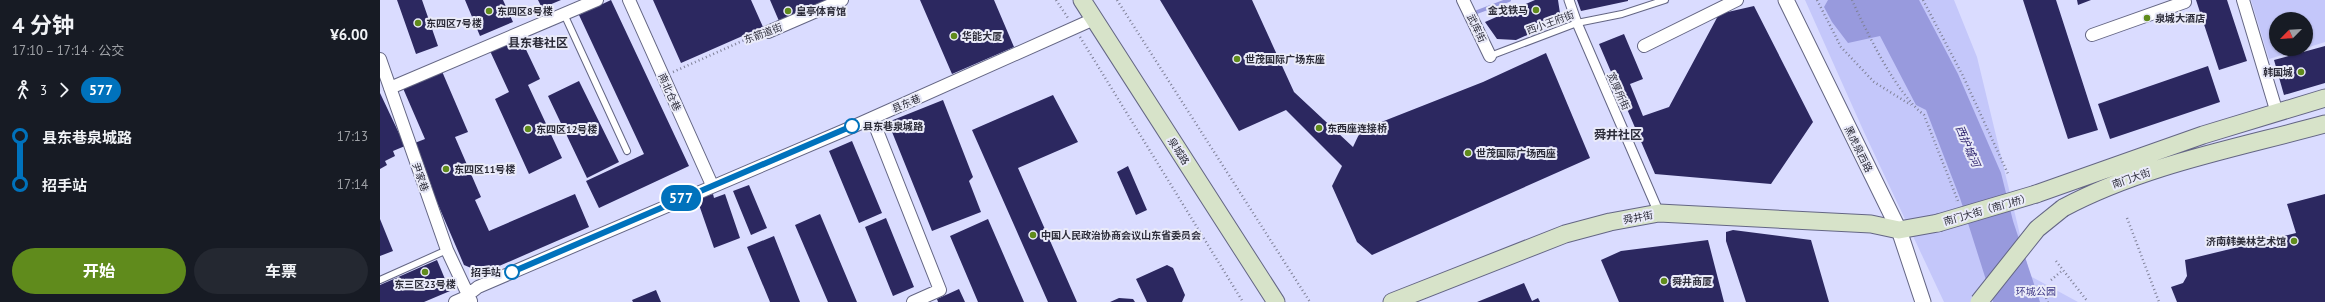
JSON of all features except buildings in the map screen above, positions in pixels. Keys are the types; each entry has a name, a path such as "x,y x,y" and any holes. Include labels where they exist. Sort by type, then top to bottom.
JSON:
{"main road":[{"name":"泉城路","path":"1082,0 1276,302"},
{"name":"南门大街","path":"2036,194 2203,135 2325,98"},
{"name":"南门大街","path":"1979,302 2037,229 2063,208 2094,191 2158,169 2325,124"},
{"name":"南门大街（南门桥）","path":"1899,230 1938,223 2036,194"},
{"name":"舜井街","path":"1392,302 1565,234 1610,222 1660,213 1871,224 1899,230"}],"street":[{"path":"390,88 597,0"},
{"name":"南北仓巷","path":"629,0 712,185"},
{"name":"东箭道街","path":"768,32 842,0"},
{"name":"武库街","path":"1463,0 1490,56"},
{"name":"宽厚所街","path":"1569,0 1576,23 1660,213"},
{"path":"1644,46 1737,0"},
{"name":"黑虎泉西路","path":"1786,0 1899,230 1923,302"},
{"path":"2092,35 2185,2 2184,0"},
{"path":"2242,0 2277,113"},
{"name":"县东巷","path":"455,302 464,298 470,298 478,287 712,185 872,118 1094,19"},
{"name":"尹家巷","path":"380,59 447,250 470,298"},
{"path":"872,118 940,290 912,302"}],"lane":[{"name":"西小王府街","path":"1490,56 1576,23 1622,14 1665,0"},
{"path":"564,14 627,151"},
{"path":"380,280 447,250"}],"path":[{"path":"1056,0 1075,28 1243,302"},
{"path":"1117,0 1310,302"},
{"path":"1817,0 1841,47 1874,82 1924,114 1958,201"},
{"path":"1852,0 1871,41 1913,106"},
{"path":"1923,0 1963,76 2009,176"},
{"name":"东箭道街","path":"663,76 767,30 768,32"},
{"path":"2127,218 2159,302"},
{"path":"2056,261 2088,302"},
{"path":"2051,280 2063,270"},
{"path":"2041,287 2048,302"}],"green space":[{"name":"环城公园","path":"1805,0 1954,0 1977,57 2030,276 2078,302 1944,302 1864,132"},
{"path":"2251,0 2325,0 2325,42 2313,46 2313,12 2269,12 2269,56 2279,56 2269,59"}],"water":[{"name":"西护城河","path":"1828,0 1919,0 1958,74 2001,173 2013,221 2040,302 1993,302 1960,198 1926,110 1916,105 1880,36 1848,43 1832,22 1824,7"}],"waterway":[{"path":"1477,12 1509,0"}],"bus line":[{"name":"577","path":"512,272 852,126"}],"place":[{"name":"金戈铁马","path":"1536,10"},
{"name":"东四区8号楼","path":"489,11"},
{"name":"皇亭体育馆","path":"788,11"},
{"name":"泉城大酒店","path":"2147,18"},
{"name":"东四区7号楼","path":"418,23"},
{"name":"华能大厦","path":"954,36"},
{"name":"世茂国际广场东座","path":"1237,59"},
{"name":"韩国城","path":"2301,72"},
{"name":"县东巷泉城路","path":"852,126"},
{"name":"东西座连接桥","path":"1319,128"},
{"name":"东四区12号楼","path":"528,129"},
{"name":"世茂国际广场西座","path":"1468,153"},
{"name":"东四区11号楼","path":"446,169"},
{"name":"中国人民政治协商会议山东省委员会","path":"1033,235"},
{"name":"济南韩美林艺术馆","path":"2294,241"},
{"name":"东三区23号楼","path":"425,272"},
{"name":"招手站","path":"512,272"},
{"name":"舜井商厦","path":"1664,281"}],"district":[{"name":"县东巷社区","path":"538,43"},
{"name":"舜井社区","path":"1618,135"}]}
